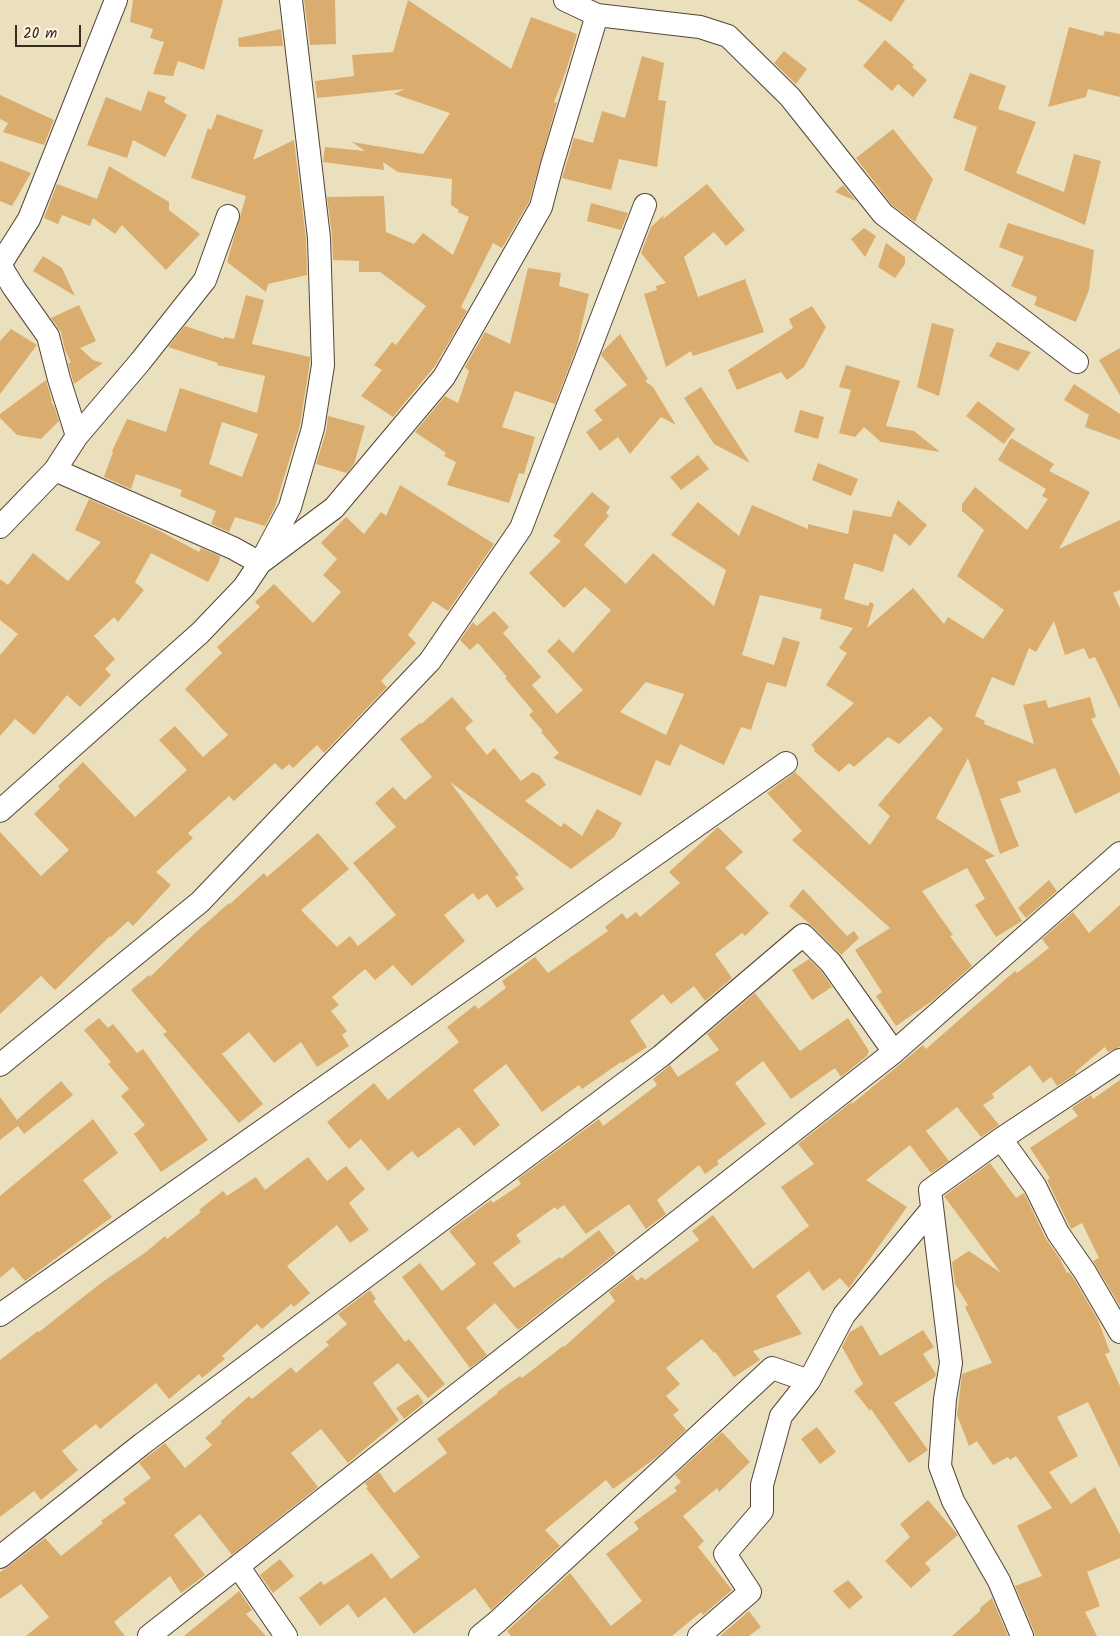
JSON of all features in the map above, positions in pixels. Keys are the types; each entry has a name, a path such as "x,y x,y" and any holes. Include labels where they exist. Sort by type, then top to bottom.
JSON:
{"street":[{"path":"77,436 48,336 7,295 0,265 29,219 116,0"},
{"path":"0,811 200,633 244,587 260,563 290,506 313,428 323,365 319,238 292,0"},
{"path":"565,0 597,15 700,27 728,36 790,97 883,214 1077,362"},
{"path":"260,563 334,508 444,377 540,207 597,15"},
{"path":"0,1065 200,902 430,661 521,528 645,205"},
{"path":"0,527 55,470 77,436 140,362 205,280 228,216"},
{"path":"55,470 232,548 260,563"},
{"path":"0,1315 786,763"},
{"path":"149,1636 894,1052 1120,853"},
{"path":"0,1557 142,1444 662,1056 804,935 831,963 894,1052"},
{"path":"1022,1636 999,1581 953,1501 940,1466 945,1399 951,1364 930,1190 1001,1139 1120,1060"},
{"path":"1001,1139 1035,1186 1058,1233 1085,1272 1120,1332"},
{"path":"699,1636 750,1592 725,1554 762,1511 762,1485 781,1416 810,1380 844,1315 932,1209"},
{"path":"480,1636 772,1368 810,1380"},
{"path":"238,1566 286,1636"}],"building":[{"path":"133,0 223,0 204,70 178,61 173,76 153,74 164,42 150,38 153,29 130,22"},
{"path":"304,0 335,0 336,44 310,45"},
{"path":"408,0 511,69 531,17 577,34 554,102 557,103 529,202 502,248 493,243 461,307 467,311 435,366 393,417 361,396 382,370 374,365 392,342 396,345 426,306 380,272 359,272 359,261 333,260 327,197 384,196 386,232 414,244 423,233 453,255 469,217 458,212 459,210 451,205 452,179 398,172 383,162 384,170 323,162 325,147 365,151 352,142 423,154 450,113 394,94 405,89 317,98 315,81 354,76 352,55 393,52"},
{"path":"857,0 905,0 891,22"},
{"path":"1069,27 1103,36 1105,31 1120,34 1120,97 1088,89 1086,97 1048,107"},
{"path":"281,29 283,46 239,47 238,38"},
{"path":"885,40 914,65 912,67 927,80 913,97 898,84 892,91 863,66"},
{"path":"784,51 807,69 796,84 774,63"},
{"path":"642,56 664,63 658,100 666,101 657,167 619,159 611,190 562,178 574,138 593,143 602,111 625,118"},
{"path":"970,73 1006,86 998,109 1036,122 1016,173 1064,192 1074,154 1101,161 1085,225 964,170 977,127 953,118"},
{"path":"148,91 166,97 164,102 187,115 165,157 133,140 127,158 87,145 106,97 141,111"},
{"path":"0,95 54,120 44,145 3,132 8,123 0,119"},
{"path":"217,114 263,130 253,160 294,140 306,239 307,275 268,284 266,292 227,262 246,196 191,178 208,128 211,130"},
{"path":"893,129 933,179 915,222 892,205 856,158"},
{"path":"0,161 31,173 12,206 0,201"},
{"path":"109,166 169,202 169,210 200,234 166,270 122,225 115,234 93,218 90,226 62,215 58,224 44,218 57,184 97,199"},
{"path":"707,184 745,230 726,246 714,232 684,257 698,297 745,279 764,332 693,356 691,351 666,367 644,294 657,290 656,286 666,283 641,253 651,227 664,215 663,219"},
{"path":"843,185 856,201 835,192"},
{"path":"591,203 628,213 621,230 587,221"},
{"path":"1008,223 1094,250 1089,290 1076,322 1034,305 1037,297 1011,286 1024,257 999,247"},
{"path":"864,228 876,236 865,257 851,239"},
{"path":"886,243 905,257 905,264 895,278 878,267"},
{"path":"43,256 62,268 75,296 33,271"},
{"path":"528,268 561,273 559,286 589,294 577,346 555,404 515,391 502,427 535,437 524,474 519,473 509,503 447,485 456,462 444,456 446,453 415,432 445,396 458,403 469,371 465,367 485,332 510,344"},
{"path":"246,295 264,300 252,344 310,357 300,425 275,507 265,526 235,517 229,532 211,524 216,511 180,496 182,490 136,474 131,489 104,477 112,451 127,419 166,432 180,388 257,413 265,376 217,365 218,363 168,347 185,326 224,339 224,337 234,339","holes":["222,422 258,434 242,477 209,464"]},
{"path":"79,305 96,341 80,348 93,360 103,363 74,384 68,363 71,363 65,350 61,332 51,318"},
{"path":"812,306 826,327 804,367 787,380 781,372 737,390 728,370 793,328 789,319"},
{"path":"932,323 954,329 939,396 917,387"},
{"path":"11,329 37,345 0,394 0,341"},
{"path":"620,334 648,379 645,381 653,387 676,425 661,417 630,454 618,437 600,451 586,432 603,420 594,410 627,385 601,355"},
{"path":"997,342 1031,352 1018,371 989,356"},
{"path":"1120,348 1120,395 1099,360"},
{"path":"846,365 900,381 886,426 914,431 940,452 881,442 864,427 855,437 839,433 851,390 839,387"},
{"path":"46,380 51,402 59,421 41,439 17,435 0,418 0,414"},
{"path":"1074,384 1120,414 1120,440 1085,427 1089,415 1064,400"},
{"path":"701,387 750,463 714,444 684,398"},
{"path":"978,401 1015,429 1004,444 966,416"},
{"path":"800,410 824,417 818,439 794,432"},
{"path":"328,416 365,426 354,464 347,473 316,464 326,432"},
{"path":"1011,438 1054,464 1049,471 1090,492 1059,549 1120,520 1120,590 1113,593 1120,608 1120,709 1095,657 1089,659 1084,648 1065,655 1054,621 1036,652 1029,648 1014,686 992,677 975,716 985,721 984,724 1034,744 1023,705 1046,700 1048,708 1090,697 1096,717 1091,719 1120,776 1120,792 1075,814 1055,768 1017,782 1021,792 1000,799 1019,846 1000,854 968,758 936,818 995,856 985,860 1022,921 996,937 975,905 985,899 967,868 922,891 953,935 950,936 972,966 932,1001 896,1026 876,996 882,992 855,950 890,928 792,840 802,831 767,793 795,772 870,845 890,816 878,805 943,729 930,716 899,744 888,737 854,767 849,763 839,772 814,751 815,749 811,745 854,703 826,685 847,653 839,648 853,628 820,619 822,609 760,595 742,655 774,665 783,637 800,642 786,687 767,682 751,730 741,727 724,765 680,744 670,766 656,760 641,796 553,758 559,753 529,715 533,711 505,678 507,677 478,643 470,650 460,640 473,622 477,626 494,611 509,627 503,633 541,677 532,685 557,714 583,690 547,651 559,639 573,653 611,610 585,587 564,608 529,573 561,541 553,536 592,492 610,507 606,513 609,516 584,545 626,584 653,553 714,606 726,570 671,535 698,502 739,536 752,505 808,529 808,524 848,534 853,510 891,517 898,500 927,525 910,546 894,533 883,572 854,563 844,599 868,606 870,602 874,604 867,628 913,588 944,624 948,617 983,639 1004,610 957,576 984,530 962,511 962,504 975,487 1027,530 1048,499 1042,496 1046,489 998,460","holes":["646,682 684,694 666,735 620,712"]},
{"path":"698,455 709,469 681,490 670,477"},
{"path":"818,463 858,479 851,496 812,480"},
{"path":"400,485 494,544 448,611 433,601 408,635 416,643 381,681 387,687 324,753 317,745 293,768 289,764 282,770 275,763 234,801 229,796 188,833 193,838 156,872 171,885 133,926 128,921 55,990 41,976 0,1014 0,832 41,876 69,850 34,814 60,789 58,786 83,762 135,817 187,770 159,740 175,726 203,757 228,735 185,689 222,653 217,647 260,607 255,602 274,584 313,623 341,592 323,575 337,559 321,543 346,517 364,534 381,512 386,516"},
{"path":"89,499 160,531 199,552 201,548 220,556 219,562 208,582 151,553 135,582 144,590 118,622 114,617 94,636 115,659 105,669 111,675 80,707 67,695 34,735 15,719 0,736 0,655 18,634 0,620 0,579 8,585 33,553 68,581 101,542 75,530"},
{"path":"452,697 473,721 465,728 487,755 494,748 521,781 533,772 540,776 546,785 525,801 561,827 564,823 582,836 597,809 622,823 614,837 571,869 450,782 519,875 515,877 524,889 497,908 487,894 478,900 473,893 444,915 465,941 412,986 393,965 375,980 365,969 332,997 339,1005 331,1011 347,1031 342,1035 349,1046 317,1067 301,1042 274,1063 249,1032 222,1054 263,1104 239,1123 163,1034 167,1032 131,990 149,975 150,977 195,933 264,873 267,877 318,833 349,869 301,910 337,947 350,936 358,946 396,915 353,863 396,827 375,803 393,787 405,800 432,777 400,739 421,724"},
{"path":"718,827 743,852 725,868 769,913 745,936 742,933 715,954 732,978 705,1001 694,986 671,1004 663,994 630,1021 647,1047 621,1062 582,1089 579,1085 542,1112 506,1064 473,1090 500,1125 474,1146 459,1127 418,1158 412,1151 388,1171 361,1139 349,1149 327,1122 374,1083 388,1100 459,1042 447,1027 475,1005 478,1009 506,988 502,981 535,957 548,973 608,931 605,927 622,913 627,919 636,912 640,917 680,883 669,872"},
{"path":"1049,880 1057,891 1026,918 1018,908"},
{"path":"803,889 847,936 854,931 859,938 841,955 789,906"},
{"path":"1120,905 1120,1047 1108,1052 1105,1047 1075,1072 1076,1074 1057,1086 1051,1077 1043,1083 1030,1065 992,1094 994,1098 983,1105 999,1125 981,1137 957,1107 926,1131 949,1161 931,1173 910,1145 866,1180 907,1207 849,1288 840,1278 823,1291 809,1271 776,1296 802,1334 753,1351 760,1360 734,1377 715,1352 702,1339 666,1368 680,1384 666,1396 679,1410 673,1415 686,1430 658,1456 613,1489 606,1480 545,1530 560,1546 491,1610 475,1588 414,1634 385,1597 358,1618 348,1604 320,1626 299,1598 321,1581 324,1585 372,1553 391,1579 420,1557 366,1488 368,1487 365,1483 379,1472 394,1493 447,1453 437,1439 497,1392 520,1376 522,1378 564,1347 615,1301 609,1292 632,1274 637,1281 642,1277 645,1280 699,1240 692,1231 713,1215 753,1269 809,1226 781,1187 814,1164 798,1144 853,1101 852,1104 923,1045 926,1049 1015,971 1017,973 1049,948 1042,939 1073,912 1089,933"},
{"path":"809,959 821,971 832,987 812,1000 792,970"},
{"path":"755,993 800,1051 848,1018 869,1051 867,1056 841,1077 835,1068 791,1099 763,1061 735,1083 766,1124 717,1161 719,1164 705,1174 699,1165 657,1200 666,1214 646,1229 629,1204 586,1234 564,1205 557,1210 555,1207 516,1235 521,1242 493,1263 514,1288 560,1257 561,1259 599,1230 616,1253 518,1330 495,1303 466,1328 487,1355 470,1368 402,1277 420,1263 442,1291 476,1264 449,1231 491,1200 493,1203 521,1184 518,1179 599,1119 603,1126 657,1085 653,1079 670,1065 678,1077 719,1050 707,1034"},
{"path":"99,1018 108,1028 113,1024 137,1053 143,1049 208,1140 161,1172 134,1134 145,1125 121,1096 129,1089 108,1064 111,1062 84,1030"},
{"path":"1120,1080 1120,1306 1093,1261 1099,1258 1082,1223 1071,1229 1047,1180 1050,1178 1030,1148 1078,1116 1072,1108 1091,1095 1093,1099"},
{"path":"61,1081 73,1095 24,1134 18,1126 0,1140 0,1097 17,1120"},
{"path":"93,1119 118,1153 83,1180 112,1217 25,1281 13,1267 0,1278 0,1196"},
{"path":"308,1157 327,1181 346,1166 365,1189 349,1203 369,1230 350,1243 337,1225 287,1266 310,1293 294,1307 291,1304 262,1329 257,1324 222,1356 225,1359 202,1378 199,1374 169,1399 156,1383 100,1429 96,1424 62,1451 78,1470 41,1500 34,1491 0,1517 0,1360 165,1236 167,1239 201,1212 199,1210 223,1191 227,1196 256,1177 265,1190"},
{"path":"990,1163 1016,1198 1024,1193 1046,1239 1067,1273 1069,1272 1074,1279 1098,1320 1110,1352 1105,1354 1120,1386 1120,1468 1088,1402 1057,1417 1078,1456 1049,1472 1071,1504 1095,1487 1120,1534 1120,1558 1087,1572 1100,1606 1085,1612 1097,1636 1035,1636 1015,1586 1042,1576 1017,1526 1052,1508 1016,1456 1010,1460 1008,1457 993,1465 977,1441 969,1446 957,1415 962,1374 992,1363 965,1307 968,1305 955,1284 952,1262 969,1251 1001,1273 944,1196"},
{"path":"370,1290 376,1299 373,1301 405,1342 409,1339 445,1384 428,1398 398,1363 373,1383 399,1420 348,1463 321,1429 291,1453 318,1487 232,1555 200,1514 174,1535 205,1575 181,1593 170,1576 114,1622 125,1636 26,1636 49,1617 21,1584 0,1599 0,1572 45,1538 61,1556 103,1523 101,1521 126,1503 123,1499 151,1478 139,1463 165,1443 185,1468 212,1445 205,1438 249,1396 252,1399 291,1367 296,1373 329,1345 326,1342 347,1324 338,1314"},
{"path":"862,1325 880,1356 923,1330 934,1347 923,1354 936,1374 935,1377 894,1403 928,1450 909,1463 871,1409 870,1411 854,1391 863,1384 842,1347 850,1332"},
{"path":"418,1394 424,1403 404,1419 396,1408"},
{"path":"817,1427 836,1452 820,1464 801,1439"},
{"path":"722,1432 750,1462 719,1492 717,1488 683,1516 704,1541 698,1547 732,1590 703,1615 701,1612 672,1636 511,1636 507,1631 570,1573 611,1626 642,1601 606,1554 639,1529 634,1522 677,1491 674,1488 681,1482 675,1475"},
{"path":"928,1500 958,1535 925,1563 931,1570 911,1588 885,1561 910,1537 900,1524"},
{"path":"280,1559 294,1576 273,1593 260,1575"},
{"path":"848,1580 863,1597 849,1609 833,1591"},
{"path":"239,1591 252,1610 246,1614 266,1636 184,1636"},
{"path":"992,1598 1008,1636 952,1636 980,1611 980,1608"},
{"path":"749,1611 761,1627 749,1636 720,1636"}]}
